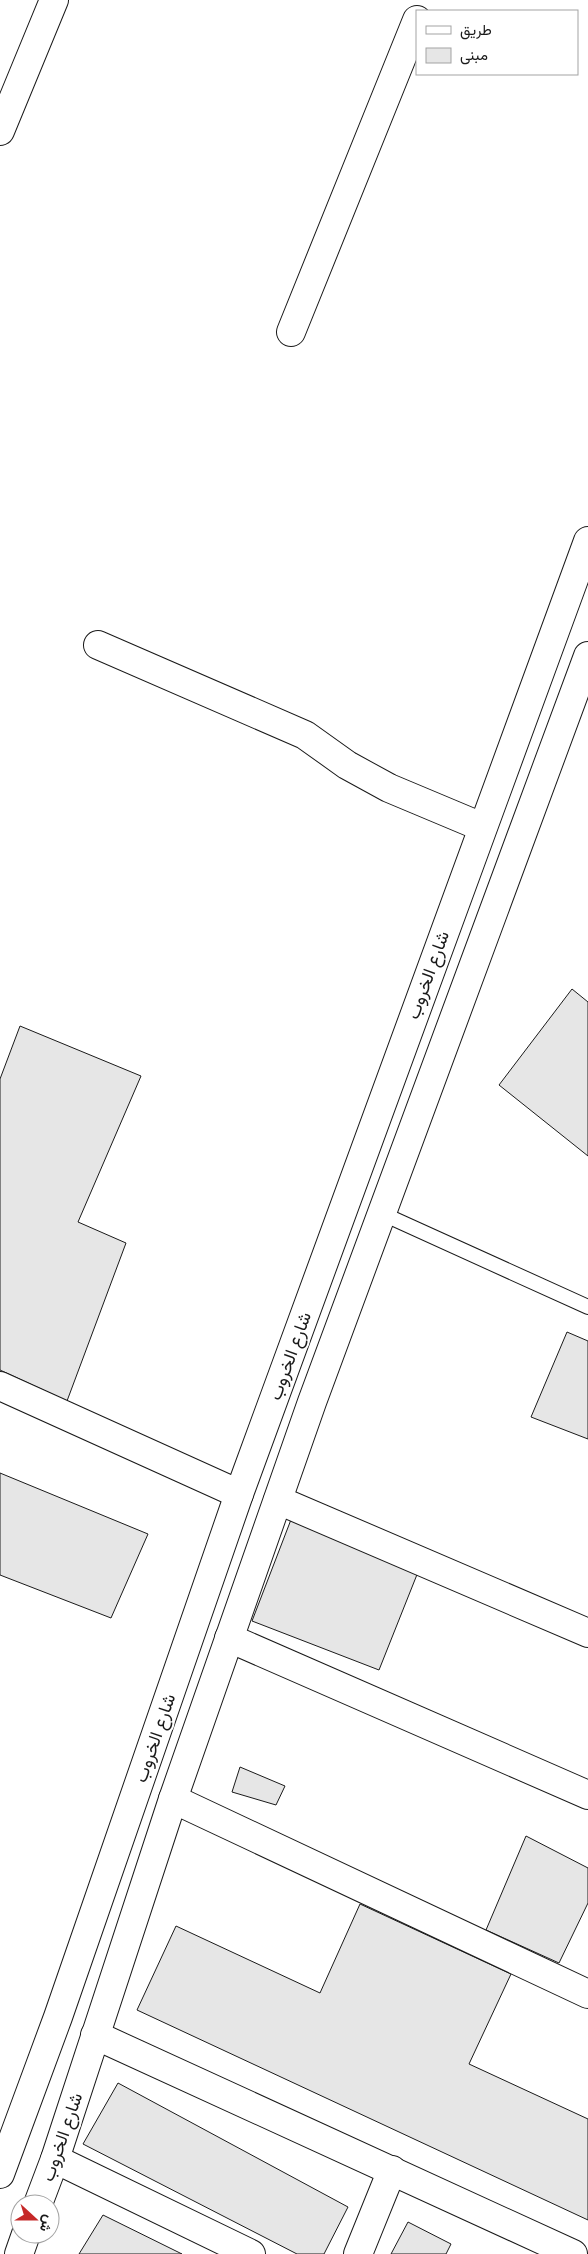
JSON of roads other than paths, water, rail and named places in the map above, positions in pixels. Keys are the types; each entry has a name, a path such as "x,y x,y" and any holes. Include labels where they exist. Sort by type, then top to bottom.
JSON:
{"main road":[{"path":"0,131 54,0"},
{"path":"291,332 416,22"},
{"name":"شارع الخروب","path":"0,2174 58,2016 239,1494 588,541"},
{"path":"98,645 305,735 346,765 389,788 482,827"},
{"name":"شارع الخروب","path":"42,2194 56,2159 173,1799 312,1402 588,656"},
{"path":"0,1386 239,1494"},
{"path":"278,1500 588,1633"},
{"path":"230,1638 588,1795"},
{"path":"173,1799 588,1994"},
{"path":"96,2035 573,2254"},
{"path":"56,2159 251,2254"},
{"path":"358,2254 392,2170"}],"lane":[{"path":"383,1214 588,1307"}]}
